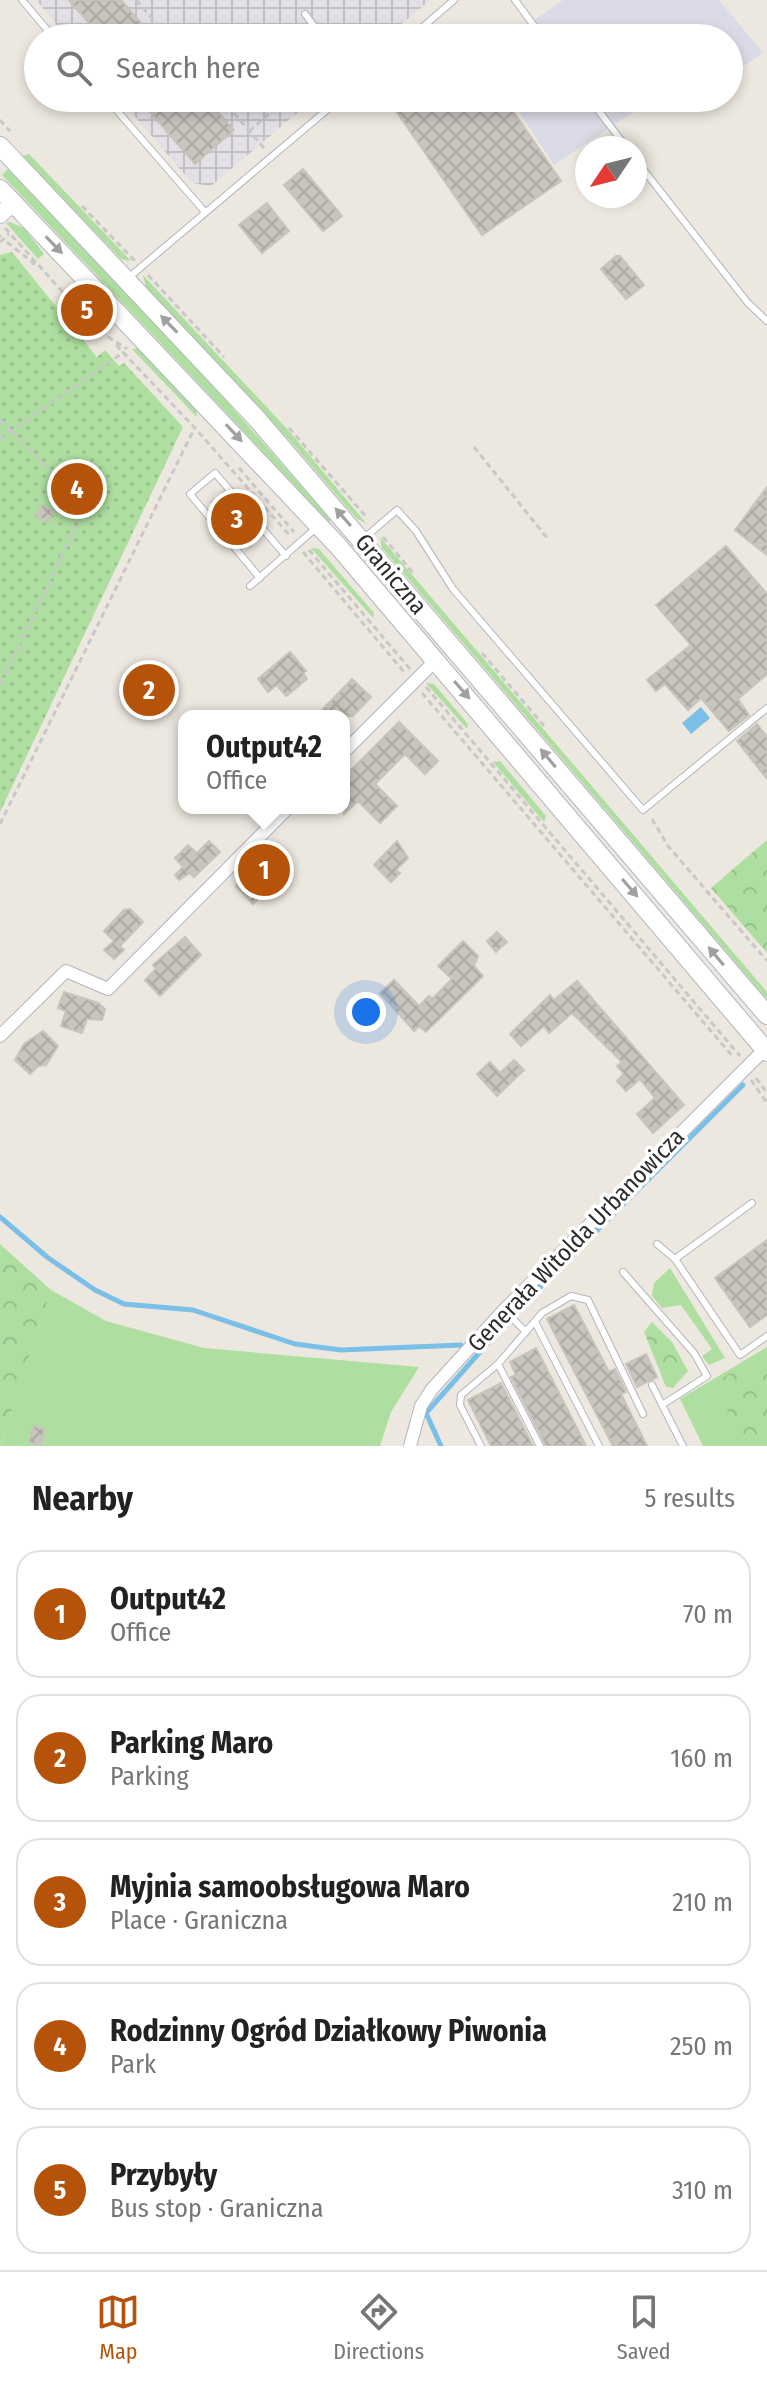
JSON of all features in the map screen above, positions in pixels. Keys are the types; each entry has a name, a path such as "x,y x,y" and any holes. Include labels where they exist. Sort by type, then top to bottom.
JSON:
{"main road":[{"name":"Graniczna","path":"0,146 229,387 767,1015"},
{"name":"Graniczna","path":"0,189 5,214 212,411 319,526 766,1050"}],"street":[{"path":"350,746 436,660"},
{"path":"0,1036 66,971 108,989 282,814"},
{"name":"Generała Witolda Urbanowicza","path":"410,1446 421,1406 432,1389 504,1310 746,1066 766,1050"}],"lane":[{"path":"22,0 42,24"},
{"path":"426,24 454,0"},
{"path":"515,0 533,24"},
{"path":"305,14 312,24"},
{"path":"118,112 205,212"},
{"path":"127,280 325,112"},
{"path":"600,112 618,136"},
{"path":"647,174 748,303 767,321"},
{"path":"260,578 190,494 215,473 286,556"},
{"path":"362,540 397,510 416,531 453,589 643,810 767,708"},
{"path":"250,586 319,526"},
{"path":"675,1259 752,1203"},
{"path":"657,1244 675,1259 740,1355 767,1336"},
{"path":"623,1272 694,1353 707,1376 662,1405"},
{"path":"481,1446 460,1405 461,1395 498,1364 535,1322 571,1296 588,1300 643,1414"},
{"path":"504,1310 526,1332"},
{"path":"535,1322 599,1446"},
{"path":"498,1364 540,1446"},
{"path":"652,1385 683,1446"}],"path":[{"path":"136,0 157,24"},
{"path":"233,112 272,157"},
{"path":"249,131 271,112"},
{"path":"5,214 10,233 97,330 135,356 195,419"},
{"path":"0,238 10,233"},
{"path":"7,242 37,266"},
{"path":"116,345 194,427 417,680 746,1066 767,1103"},
{"path":"0,439 114,361"},
{"path":"0,824 194,427 212,411"},
{"path":"0,419 77,499 82,514 0,685"},
{"path":"203,429 295,534"},
{"path":"474,447 548,539"},
{"path":"308,549 767,1093"},
{"path":"643,810 659,826 668,846 767,961"}],"shaded area":[{"path":"36,0 430,0 402,24 56,24"},
{"path":"563,0 719,0 739,24 529,24"},
{"path":"743,29 763,53 743,67"},
{"path":"131,112 298,112 211,186 192,183"},
{"path":"519,112 633,112 597,136 575,136 575,151 554,165"}],"green space":[{"path":"29,154 131,261 121,259 22,156"},
{"path":"8,169 208,380 331,520 329,522 2,175"},
{"path":"6,223 24,228 44,254 38,259"},
{"path":"12,252 97,357 105,350 119,366 124,363 183,427 0,812 0,255"},
{"path":"143,275 289,431 366,523 357,519 291,442 146,287"},
{"path":"139,348 196,406 197,417 132,349"},
{"path":"380,537 767,992 767,999 382,548"},
{"path":"311,548 319,549 374,613 373,618"},
{"path":"426,683 434,684 468,724 467,729"},
{"path":"500,761 546,816 544,822 493,762"},
{"path":"767,840 767,953 711,888"},
{"path":"0,1244 51,1290 0,1446"},
{"path":"670,1268 725,1358 709,1365 702,1356 712,1349 681,1305 662,1308 652,1296 654,1283"},
{"path":"51,1290 106,1321 204,1348 419,1367 391,1412 380,1446 0,1446"},
{"path":"652,1322 672,1342 688,1371 673,1388 666,1387 644,1332"},
{"path":"767,1347 767,1446 703,1446 680,1399"},
{"path":"767,1367 767,1431 747,1438 730,1416 714,1383 729,1374"}],"water":[{"path":"701,707 710,718 691,734 682,723"}],"building":[{"path":"69,0 121,0 142,24 90,24"},
{"path":"150,112 218,112 234,130 195,164"},
{"path":"397,112 514,112 561,181 482,235"},
{"path":"303,169 342,216 323,231 284,185"},
{"path":"267,203 289,231 262,253 239,225"},
{"path":"620,256 644,285 626,299 601,269"},
{"path":"767,487 767,555 735,530"},
{"path":"224,492 261,536 250,546 212,502"},
{"path":"42,505 54,511 48,522 36,516"},
{"path":"726,546 767,594 767,674 738,699 749,715 729,731 701,698 688,710 665,684 656,691 647,680 691,645 656,605"},
{"path":"290,652 306,671 303,673 307,679 286,696 277,685 268,692 258,679"},
{"path":"352,679 371,697 353,716 350,716 350,710 323,709"},
{"path":"399,722 438,761 425,774 405,754 375,784 397,806 380,823 358,801 350,808 350,771"},
{"path":"757,724 767,737 767,779 737,741"},
{"path":"209,841 220,852 194,877 190,873 179,880 175,875 183,867 175,858 188,845 197,853"},
{"path":"397,841 408,858 396,870 400,873 391,882 374,865"},
{"path":"260,861 270,865 277,879 253,904 236,886"},
{"path":"130,909 143,922 120,946 124,950 114,959 104,950 114,941 104,931 124,910"},
{"path":"497,932 507,942 496,952 487,941"},
{"path":"185,937 201,955 160,996 145,980 156,969 153,965"},
{"path":"463,941 478,956 474,966 483,976 426,1032 419,1026 414,1031 380,993 394,980 419,1006 429,996 432,999 452,979 438,966"},
{"path":"577,981 684,1105 653,1133 637,1114 655,1098 640,1079 626,1091 617,1081 624,1074 617,1066 622,1062 572,1013 549,1033 544,1026 521,1046 510,1034 550,995 554,1000"},
{"path":"64,992 98,1003 105,1009 102,1020 87,1019 82,1033 61,1026 66,1011 58,1008"},
{"path":"43,1031 58,1046 46,1065 38,1066 30,1074 15,1060 24,1044"},
{"path":"514,1060 524,1070 497,1096 477,1074 490,1062 500,1073"},
{"path":"767,1240 767,1315 750,1327 715,1278"},
{"path":"574,1305 609,1372 615,1369 626,1392 621,1394 647,1446 613,1446 547,1319"},
{"path":"536,1348 586,1446 546,1446 511,1377 516,1375 510,1362"},
{"path":"646,1354 657,1377 637,1387 626,1364"},
{"path":"501,1383 533,1446 491,1446 468,1400"},
{"path":"33,1426 45,1429 41,1445 29,1442"}],"waterway":[{"path":"519,1308 743,1085"},
{"path":"0,1217 47,1257 95,1290 124,1304 193,1310 295,1344 341,1350 461,1345"},
{"path":"441,1446 426,1413 502,1327"}],"place":[{"name":"Przybyły","path":"87,310"},
{"name":"Rodzinny Ogród Działkowy Piwonia","path":"77,489"},
{"name":"Myjnia samoobsługowa Maro","path":"237,519"},
{"name":"Parking Maro","path":"149,690"},
{"name":"Output42","path":"264,870"}]}
